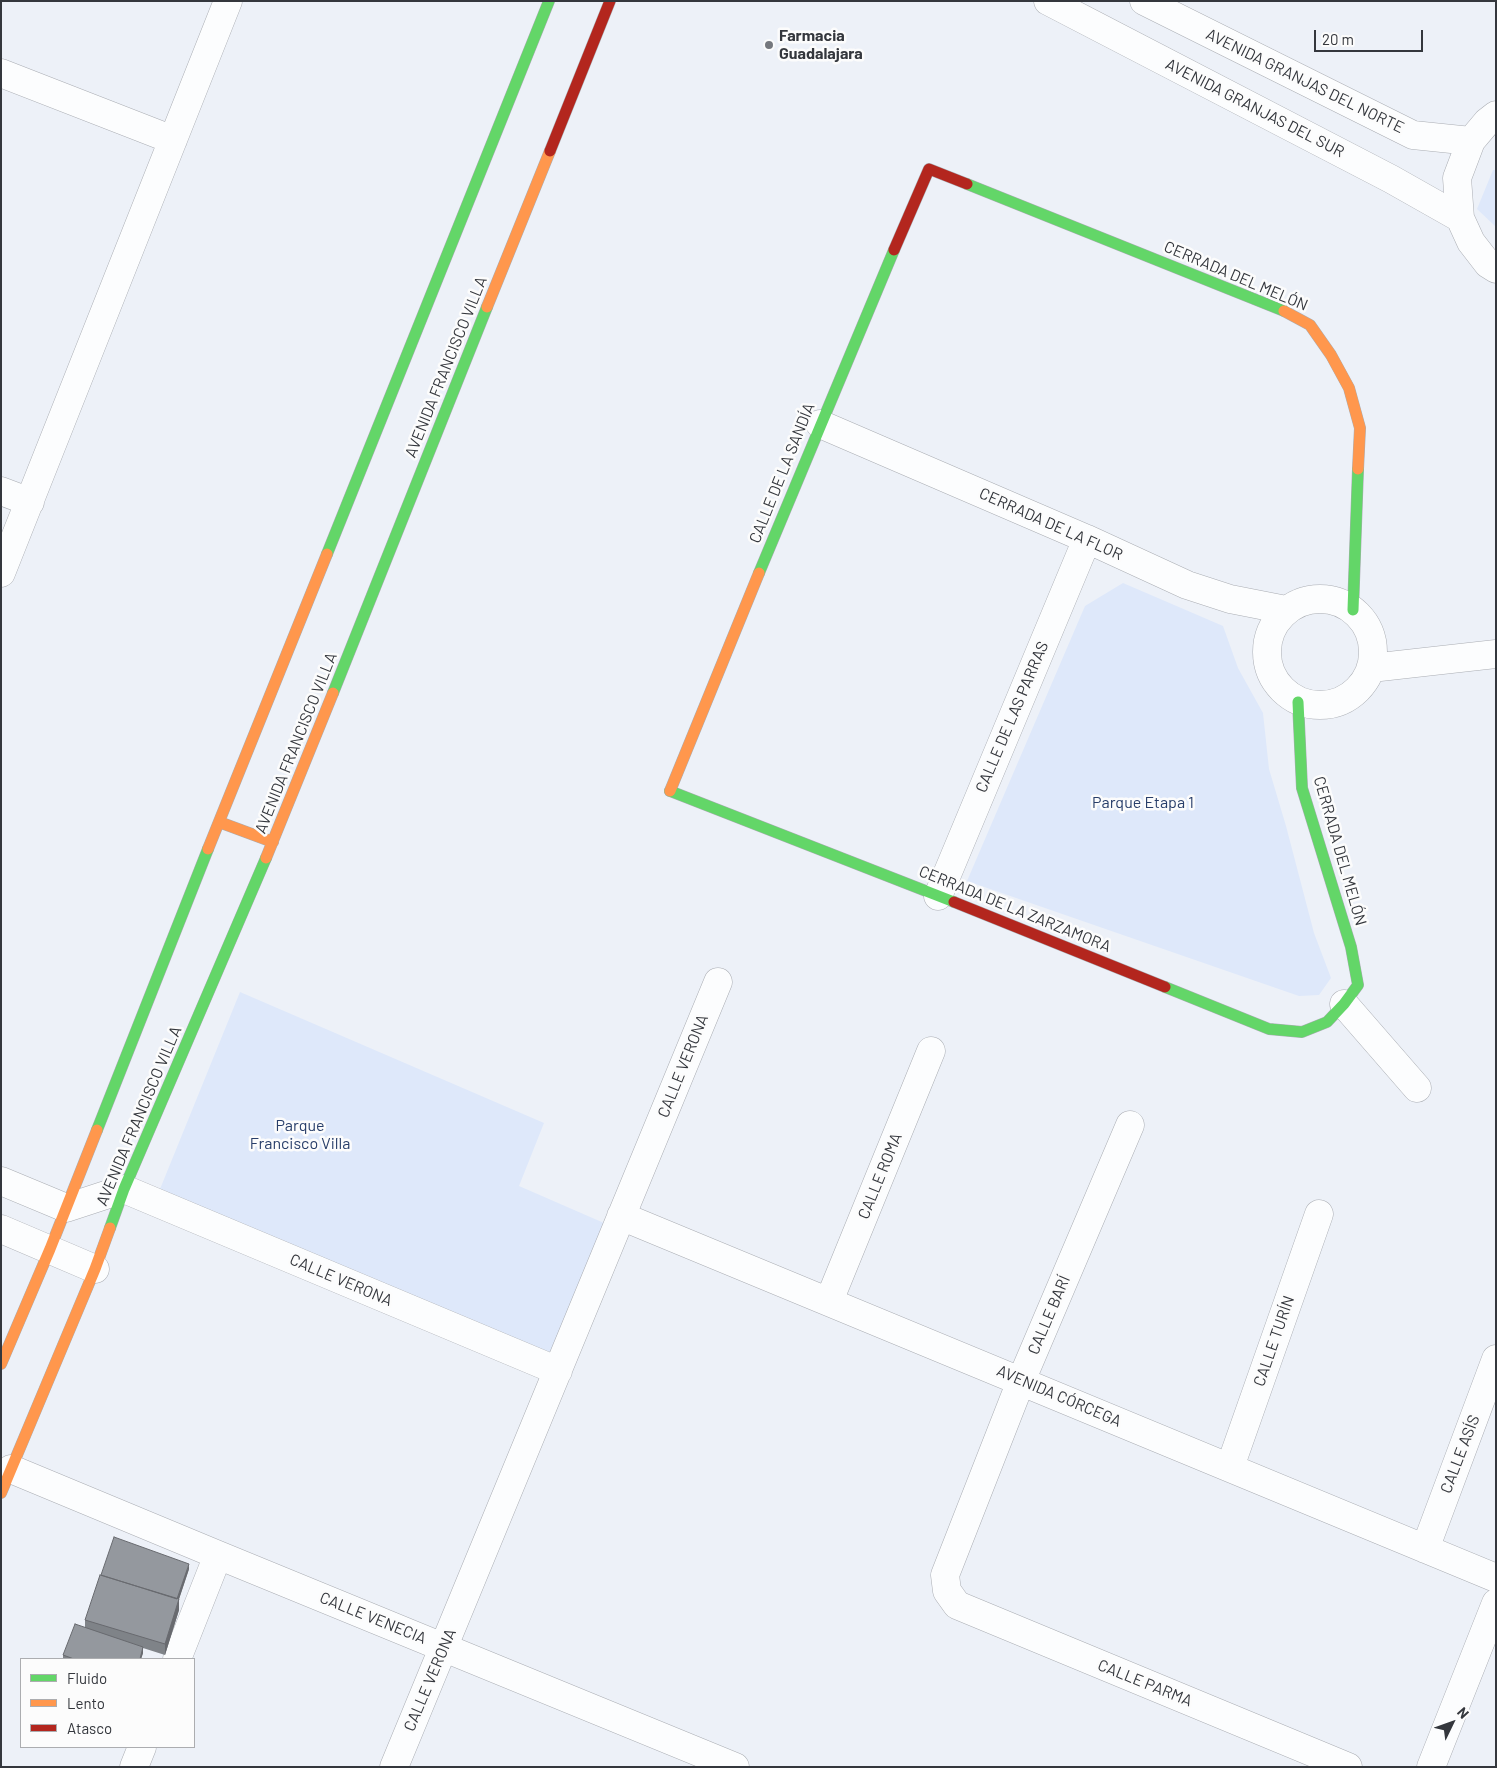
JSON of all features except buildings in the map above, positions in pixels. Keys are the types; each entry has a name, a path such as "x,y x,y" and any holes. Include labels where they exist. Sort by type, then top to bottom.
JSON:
{"main road":[{"name":"AVENIDA FRANCISCO VILLA","path":"1,1364 50,1249 219,822 549,1"},
{"name":"AVENIDA FRANCISCO VILLA","path":"6,1481 95,1270 124,1189 274,842 610,1"},
{"name":"CALLE DE LA SANDÍA","path":"669,791 820,424 929,169"},
{"name":"CERRADA DEL MELÓN","path":"929,169 1276,307 1310,325 1331,355 1350,388 1360,428 1352,610"},
{"name":"CERRADA DEL MELÓN","path":"1298,702 1299,758 1302,788 1351,947 1358,985 1344,1004"},
{"name":"CERRADA DE LA ZARZAMORA","path":"669,791 938,896 1269,1029 1302,1032 1327,1022 1344,1004"},
{"path":"219,822 274,842"}],"street":[{"path":"1,573 228,1"},
{"name":"AVENIDA GRANJAS DEL SUR","path":"1048,1 1392,178 1460,218"},
{"name":"AVENIDA GRANJAS DEL NORTE","path":"1144,1 1413,135 1471,141"},
{"path":"1,73 173,140"},
{"path":"1496,116 1487,122 1471,141 1458,178 1460,218 1471,242 1488,264 1496,269"},
{"name":"CERRADA DE LA FLOR","path":"820,424 1087,539 1187,585 1230,599 1286,610"},
{"path":"1,491 30,502"},
{"name":"CALLE DE LAS PARRAS","path":"938,896 1087,539"},
{"path":"1319,599 1337,602 1352,610 1364,622 1374,652 1371,668 1363,684 1350,697 1334,704 1316,706 1298,702 1283,691 1272,677 1266,659 1267,640 1274,624 1286,610 1302,602 1319,599"},
{"path":"1371,668 1496,654"},
{"name":"CALLE VERONA","path":"394,1767 718,982"},
{"path":"1344,1004 1417,1088"},
{"name":"CALLE ROMA","path":"829,1301 931,1051"},
{"name":"CALLE BARÍ","path":"947,1591 945,1575 1021,1381 1130,1125"},
{"path":"1,1181 66,1208 124,1189"},
{"name":"CALLE VERONA","path":"124,1189 558,1371"},
{"name":"CALLE TURÍN","path":"1230,1467 1319,1214"},
{"name":"AVENIDA CÓRCEGA","path":"621,1216 1496,1578"},
{"path":"1,1229 95,1270"},
{"name":"CALLE ASÍS","path":"1424,1549 1496,1359"},
{"name":"CALLE VENECIA","path":"6,1481 218,1555 735,1767"},
{"path":"177,1658 218,1555"},
{"name":"CALLE PARMA","path":"947,1591 957,1605 1348,1767"},
{"path":"1431,1767 1496,1603"},
{"path":"134,1767 142,1748"}],"green space":[{"path":"1493,170 1496,170 1496,227 1477,209"},
{"name":"Parque Etapa 1","path":"1123,583 1223,626 1238,668 1263,713 1269,769 1314,933 1331,978 1319,995 1299,996 967,881 1085,606"},
{"name":"Parque Francisco Villa","path":"240,992 544,1123 519,1186 604,1223 552,1353 158,1194"}],"traffic: fast":[{"path":"327,554 549,1"},
{"path":"967,184 1284,311"},
{"path":"759,573 894,250"},
{"path":"333,693 487,307"},
{"path":"1353,610 1358,469"},
{"path":"1165,987 1269,1029 1302,1032 1327,1022 1358,985 1351,947 1302,788 1298,702"},
{"path":"670,791 954,902"},
{"path":"97,1130 208,849"},
{"path":"110,1228 124,1189 266,858"}],"traffic: slow":[{"path":"487,307 550,151"},
{"path":"1284,311 1310,325 1331,355 1349,388 1360,428 1358,469"},
{"path":"208,849 327,554"},
{"path":"670,791 759,573"},
{"path":"266,858 333,693"},
{"path":"219,822 273,842"},
{"path":"1,1364 50,1249 97,1130"},
{"path":"1,1493 95,1269 110,1228"}],"traffic: jam":[{"path":"550,151 610,1"},
{"path":"894,250 929,169 967,184"},
{"path":"954,902 1165,987"}],"place":[{"name":"Farmacia Guadalajara","path":"769,45"}]}
